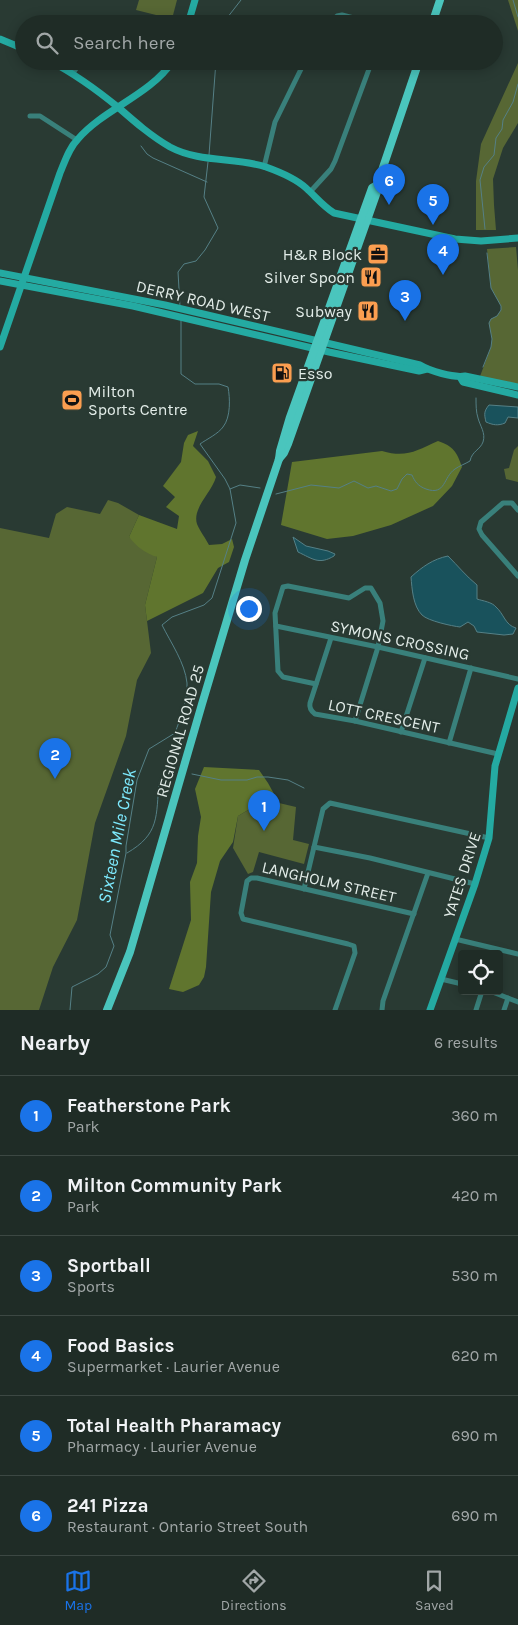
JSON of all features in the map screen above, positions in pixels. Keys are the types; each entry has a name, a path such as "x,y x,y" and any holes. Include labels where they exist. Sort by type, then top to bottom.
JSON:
{"main road":[{"path":"435,15 440,0"},
{"name":"REGIONAL ROAD 25","path":"107,1010 130,952 245,560 279,459 290,417 321,342 364,221 372,188 377,185 416,70"}],"street":[{"path":"191,15 195,0"},
{"path":"0,39 15,45"},
{"path":"67,70 118,107 151,135 172,148 201,157 264,166 294,180 310,192 323,206 334,213 364,221 455,239 518,238"},
{"path":"0,347 64,162 77,140 94,124 142,91 166,70"},
{"path":"264,166 275,122 301,70"},
{"path":"310,192 331,169 335,161 369,70"},
{"path":"30,116 40,116 77,140"},
{"name":"DERRY ROAD WEST","path":"0,273 321,342 420,365 427,369 460,377 465,376 518,387"},
{"name":"DERRY ROAD WEST","path":"0,281 133,306 165,309"},
{"name":"DERRY ROAD WEST","path":"191,315 318,350 419,371 427,369"},
{"name":"DERRY ROAD WEST","path":"460,377 464,382 518,395"},
{"path":"518,510 512,503 503,503 481,522 479,529 482,535 518,576"},
{"path":"316,684 281,676 278,667 275,613 284,586 287,585 349,598 368,587 373,591 380,603 383,621 378,647 355,721"},
{"name":"SYMONS CROSSING","path":"276,626 518,679"},
{"name":"LOTT CRESCENT","path":"331,638 310,703 312,712 498,754"},
{"path":"401,732 424,658"},
{"path":"449,743 472,668"},
{"name":"YATES DRIVE","path":"430,1010 475,884 489,838 493,777 518,688"},
{"path":"304,889 323,809 327,804 333,803 489,838"},
{"path":"314,847 370,858 475,884"},
{"path":"382,1010 383,1001 428,873"},
{"name":"LANGHOLM STREET","path":"335,1010 355,953 354,946 243,919 242,913 246,884 251,878 414,914"},
{"path":"455,938 518,954"},
{"path":"441,979 458,983"},
{"path":"476,1010 481,995"},
{"path":"500,995 518,1002"},
{"path":"504,1010 508,998"}],"green space":[{"path":"139,0 177,0 173,15 156,15 136,10"},
{"path":"508,0 518,0 518,31"},
{"path":"518,63 518,123 503,148 493,179 496,230 476,230 476,181 481,144"},
{"path":"516,247 518,270 518,388 479,379 491,347 492,339 489,323 501,310 501,306 491,288 487,249"},
{"path":"198,431 193,446 208,461 216,477 197,512 197,524 209,545 222,544 232,539 234,547 229,562 218,568 203,593 147,621 145,605 157,557 135,544 129,537 139,515 177,529 179,516 166,507 175,497 163,486 181,462 184,443 188,435"},
{"path":"438,441 454,450 462,467 452,486 433,506 391,525 353,536 327,539 281,525 292,462 382,451 404,454"},
{"path":"518,446 518,482 506,479 504,469 509,468 514,450"},
{"path":"108,500 118,503 139,515 129,537 157,557 145,605 151,653 137,680 126,736 95,823 77,920 53,967 39,1010 0,1010 0,528 49,538 56,514 67,507 100,514"},
{"path":"204,767 259,770 279,803 268,798 238,816 233,842 220,861 211,892 204,977 199,985 183,992 169,989 191,920 190,882 197,863 201,817 195,789"},
{"path":"269,798 279,803 296,807 293,840 309,844 304,864 259,852 253,872 248,874 233,848 238,816"}],"water":[{"path":"489,405 518,407 518,418 508,417 505,423 500,425 486,422 485,413"},
{"path":"293,537 306,546 335,554 329,559 320,561 312,559 298,552"},
{"path":"448,556 477,585 477,599 494,605 507,622 516,628 513,634 477,632 474,626 468,622 460,627 435,621 422,615 415,602 411,577 428,564"}],"waterway":[{"name":"Sixteen Mile Creek","path":"229,15 241,0"},
{"path":"513,0 518,17"},
{"name":"Sixteen Mile Creek","path":"209,155 215,70"},
{"path":"485,229 480,180 484,167 494,155 496,138 502,129 503,120 513,102 518,84"},
{"path":"141,146 153,158 207,182"},
{"name":"Sixteen Mile Creek","path":"180,306 178,272 184,264 196,261 218,228 204,197 208,162"},
{"path":"483,367 491,347 492,339 489,323 501,310 501,306 491,288 487,253"},
{"name":"Sixteen Mile Creek","path":"70,1010 72,987 98,974 106,967 114,946 110,935 126,853 137,780 149,749 175,733 185,703 187,683 184,668 162,625 172,617 204,605 212,598 236,523 230,489 200,444 218,432 226,423 229,407 228,387 219,384 195,384 181,374 181,320"},
{"path":"276,494 311,485 339,488 354,481 368,488 376,486 391,491 397,489 407,474 412,475 417,484 423,488 437,490 441,488 451,472 470,461 472,455 483,442 484,436 477,413 476,398"},
{"path":"230,489 240,485 260,488"},
{"path":"127,853 146,839 151,831 156,814 159,782 175,773"},
{"path":"192,774 221,780 247,780 257,777 268,777 288,780 304,788"}],"place":[{"name":"241 Pizza","path":"389,205"},
{"name":"Total Health Pharamacy","path":"433,225"},
{"name":"H&R Block","path":"378,254"},
{"name":"Food Basics","path":"443,275"},
{"name":"Silver Spoon","path":"371,277"},
{"name":"Subway","path":"368,311"},
{"name":"Sportball","path":"405,321"},
{"name":"Esso","path":"282,373"},
{"name":"Milton Sports Centre","path":"72,400"},
{"name":"Milton Community Park","path":"55,779"},
{"name":"Featherstone Park","path":"264,831"}]}
